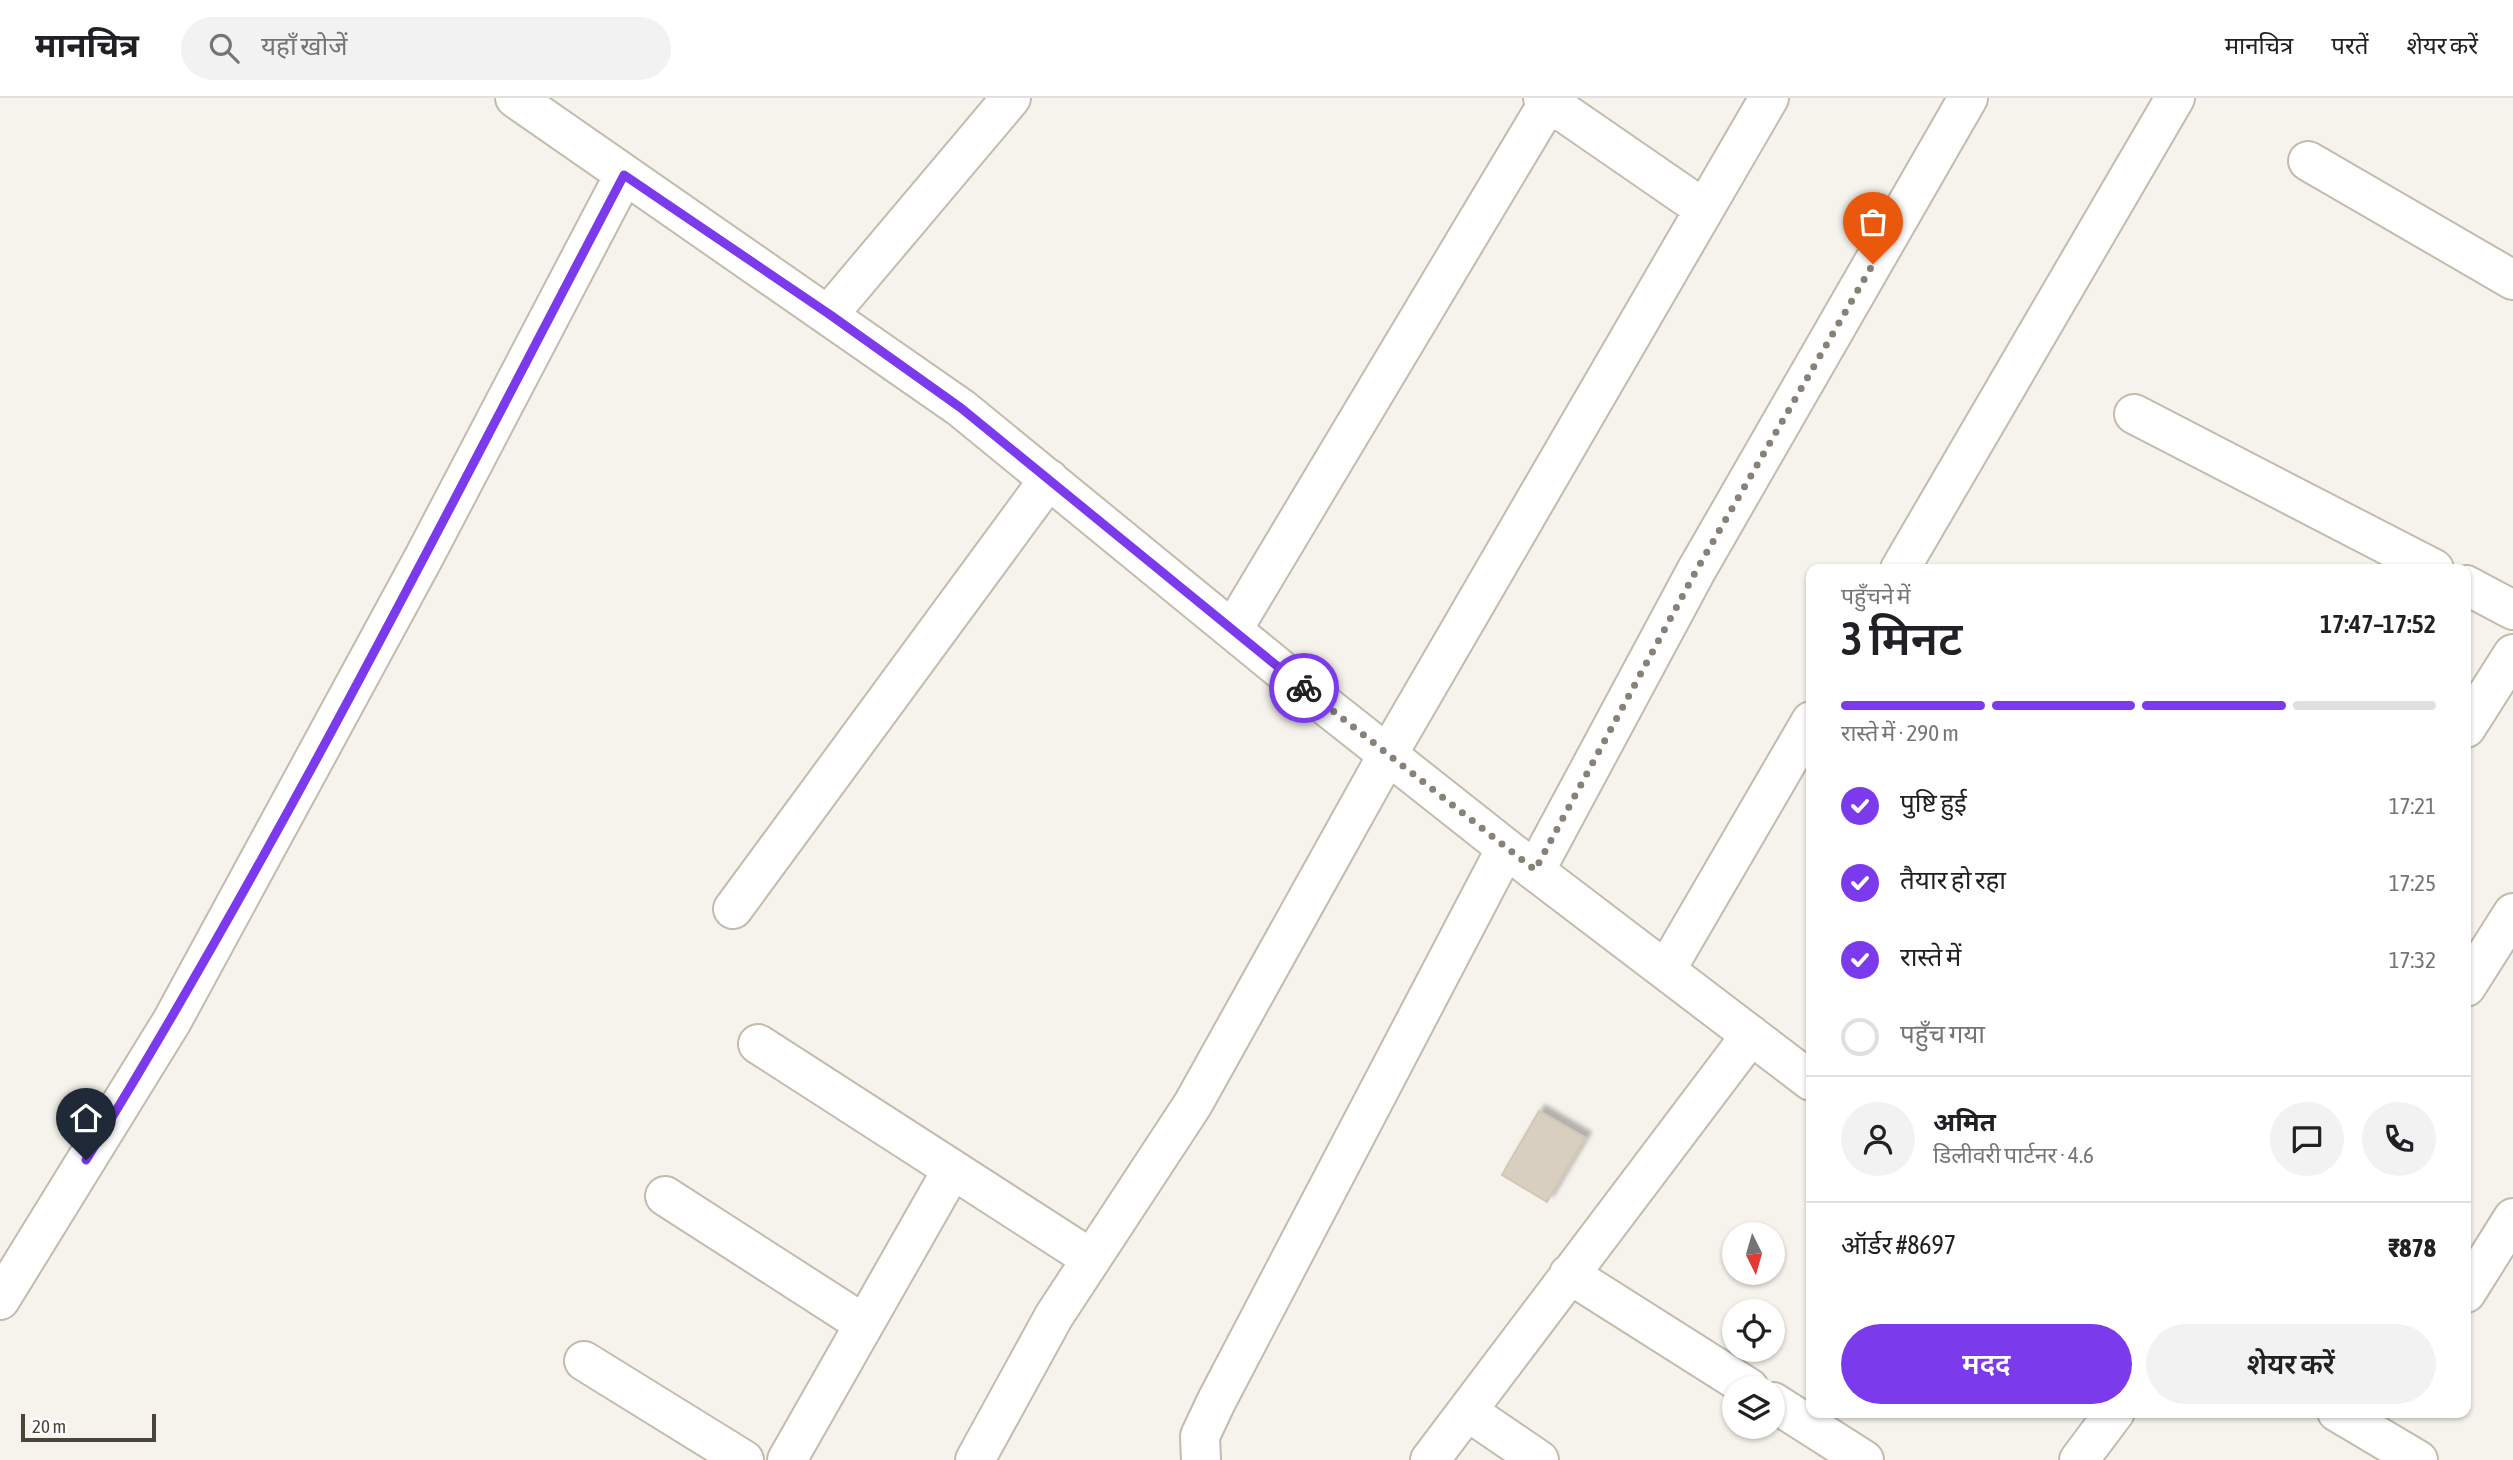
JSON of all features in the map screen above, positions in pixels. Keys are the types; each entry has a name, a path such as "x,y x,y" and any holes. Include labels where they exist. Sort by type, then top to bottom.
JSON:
{"street":[{"path":"515,98 961,408 1520,859 1806,1077"},
{"path":"829,314 1011,98"},
{"path":"975,1460 1054,1316 1193,1104 1388,754 1769,98"},
{"path":"1201,1460 1200,1436 1216,1402 1520,859 1696,571 1968,98"},
{"path":"1903,564 2175,98"},
{"path":"1233,629 1548,99 1704,209"},
{"path":"2308,161 2513,279"},
{"path":"0,1300 173,1021 424,558 624,175"},
{"path":"2134,414 2424,564"},
{"path":"733,909 1049,479"},
{"path":"2471,588 2513,610"},
{"path":"2471,720 2513,654"},
{"path":"1666,970 1806,730"},
{"path":"2471,979 2513,913"},
{"path":"1430,1460 1751,1035"},
{"path":"758,1044 1090,1258"},
{"path":"788,1460 952,1170"},
{"path":"666,1196 864,1324"},
{"path":"2471,1285 2513,1218"},
{"path":"1569,1274 1730,1376"},
{"path":"584,1361 744,1460"},
{"path":"1785,1410 1864,1460"},
{"path":"1467,1411 1539,1460"},
{"path":"2079,1460 2110,1418"},
{"path":"2360,1418 2383,1424 2418,1460"}],"building":[{"path":"1539,1111 1585,1138 1547,1202 1502,1175"}],"way so far":[{"path":"1304,688 1535,870 1696,571 1873,264"}],"route":[{"path":"86,1160 173,1021 424,558 624,175 829,314 961,408 1118,533 1304,688"}]}
